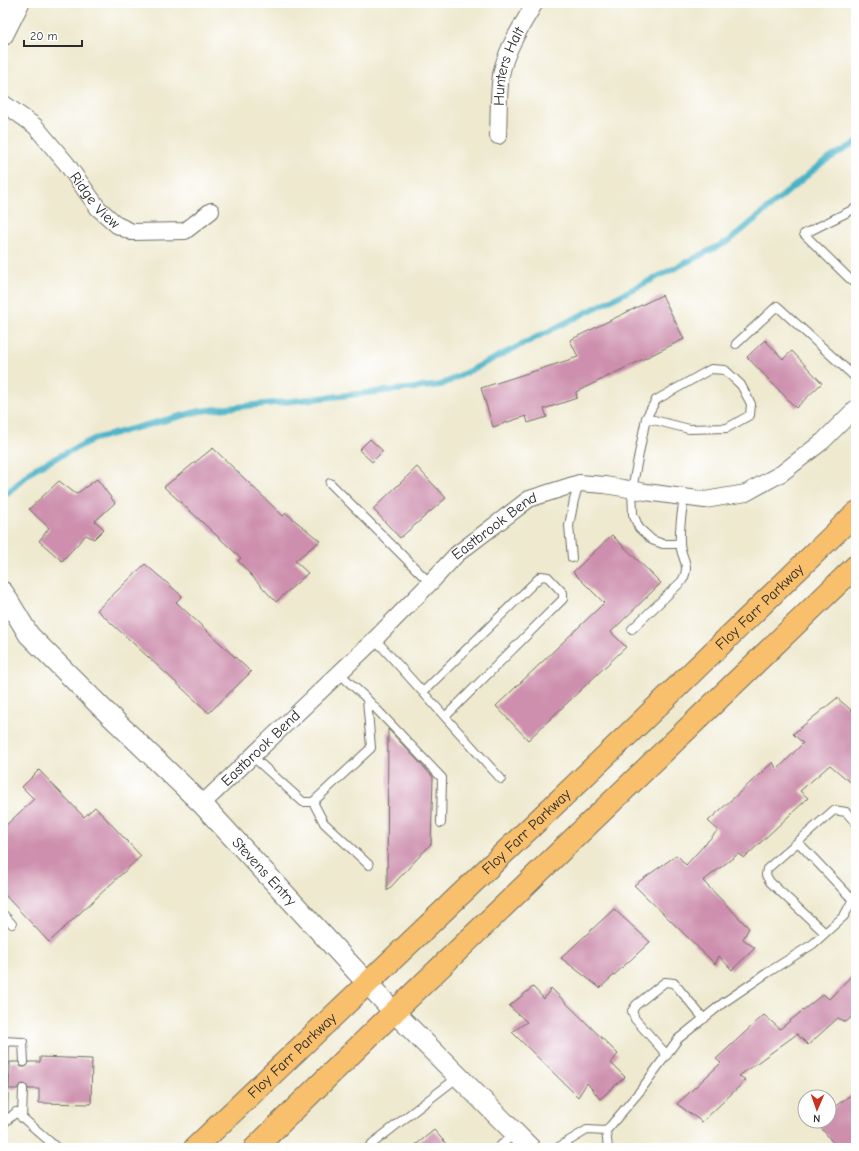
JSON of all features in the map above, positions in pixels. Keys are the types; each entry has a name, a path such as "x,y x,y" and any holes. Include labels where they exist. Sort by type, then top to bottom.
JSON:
{"main road":[{"name":"Floy Farr Parkway","path":"195,1148 634,728 856,513"},
{"path":"255,1148 856,566"}],"street":[{"path":"3,35 19,3"},
{"name":"Hunters Halt","path":"498,136 501,74 508,53 535,3"},
{"name":"Ridge View","path":"3,103 35,126 66,163 98,208 117,225 132,232 185,231 210,211"},
{"name":"Eastbrook Bend","path":"202,804 340,674 430,584 457,554 530,499 579,483 605,485 705,500 746,493 782,473 823,441 856,408"},
{"name":"Stevens Entry","path":"3,592 28,635 202,804 394,1012 530,1148"}],"lane":[{"path":"856,208 804,234 856,285"},
{"path":"736,344 777,306 856,378"},
{"path":"646,418 689,429 727,428 750,415 751,404 741,385 725,370 711,369 656,400 646,418 632,489 632,510 639,528 652,540 663,544 680,543"},
{"path":"330,483 430,584"},
{"path":"572,558 569,526 579,483"},
{"path":"632,629 686,576 687,564 681,553 680,543 684,497"},
{"path":"423,692 541,576 548,577 563,593 563,599 445,717"},
{"path":"375,639 501,779"},
{"path":"340,674 367,699 442,778 441,823"},
{"path":"252,756 304,802 313,802 370,748 367,699"},
{"path":"313,802 324,823 369,865"},
{"path":"825,933 770,882 766,875 767,869 834,810 846,812 856,823"},
{"path":"608,1148 606,1131 640,1091 678,1039 723,1003 813,944 844,916 854,897 798,842"},
{"path":"3,914 12,924"},
{"path":"667,1055 635,1019 632,1011 636,1005 665,982 674,983 704,1019"},
{"path":"3,1124 4,1041 24,1042 24,1062"},
{"path":"368,1148 459,1076"},
{"path":"22,1118 23,1089"},
{"path":"3,1124 16,1112 57,1148"},
{"path":"557,1148 587,1130 606,1131"},
{"path":"498,1148 515,1133"}],"building":[{"path":"662,295 684,339 576,392 577,398 544,409 547,417 528,423 526,416 493,427 481,388 578,357 570,340"},
{"path":"765,340 783,359 792,351 822,383 796,408 747,357"},
{"path":"370,439 383,451 372,462 359,450"},
{"path":"213,448 283,516 286,513 320,541 295,561 308,573 276,602 238,561 241,558 164,487"},
{"path":"417,467 446,498 400,538 373,509"},
{"path":"97,479 115,503 95,521 104,529 94,539 86,535 62,561 39,541 49,528 29,509 59,481 76,494"},
{"path":"612,535 661,583 611,632 626,647 528,740 496,706 604,603 573,572"},
{"path":"145,564 182,596 176,602 251,672 209,713 97,610"},
{"path":"837,698 856,714 856,787 830,765 800,791 808,798 744,858 738,854 703,881 749,928 743,939 755,948 732,970 719,956 715,964 634,885 677,855 686,865 718,830 708,821 773,762 777,770 803,743 793,734"},
{"path":"388,729 433,777 431,844 387,891"},
{"path":"39,770 84,817 95,807 141,856 49,942 3,893 3,828 34,799 22,787"},
{"path":"614,909 650,942 600,988 561,958"},
{"path":"856,971 856,1013 846,1022 838,1018 808,1045 797,1034 739,1076 746,1080 702,1122 677,1104 721,1063 716,1059 764,1015 780,1029 823,994 829,999"},
{"path":"533,987 544,999 551,988 618,1054 611,1063 625,1077 600,1099 587,1083 578,1097 512,1032 527,1022 509,1006"},
{"path":"40,1057 92,1059 91,1104 39,1103 39,1089 28,1089 26,1085 23,1084 17,1089 9,1089 10,1062 19,1062 21,1067 25,1067 29,1062 40,1062"},
{"path":"856,1091 856,1148 837,1148 822,1129 837,1129 837,1105"},
{"path":"434,1130 450,1148 412,1148"}],"waterway":[{"path":"3,497 34,469 94,439 200,411 441,385 729,241 823,162 856,143"}]}
